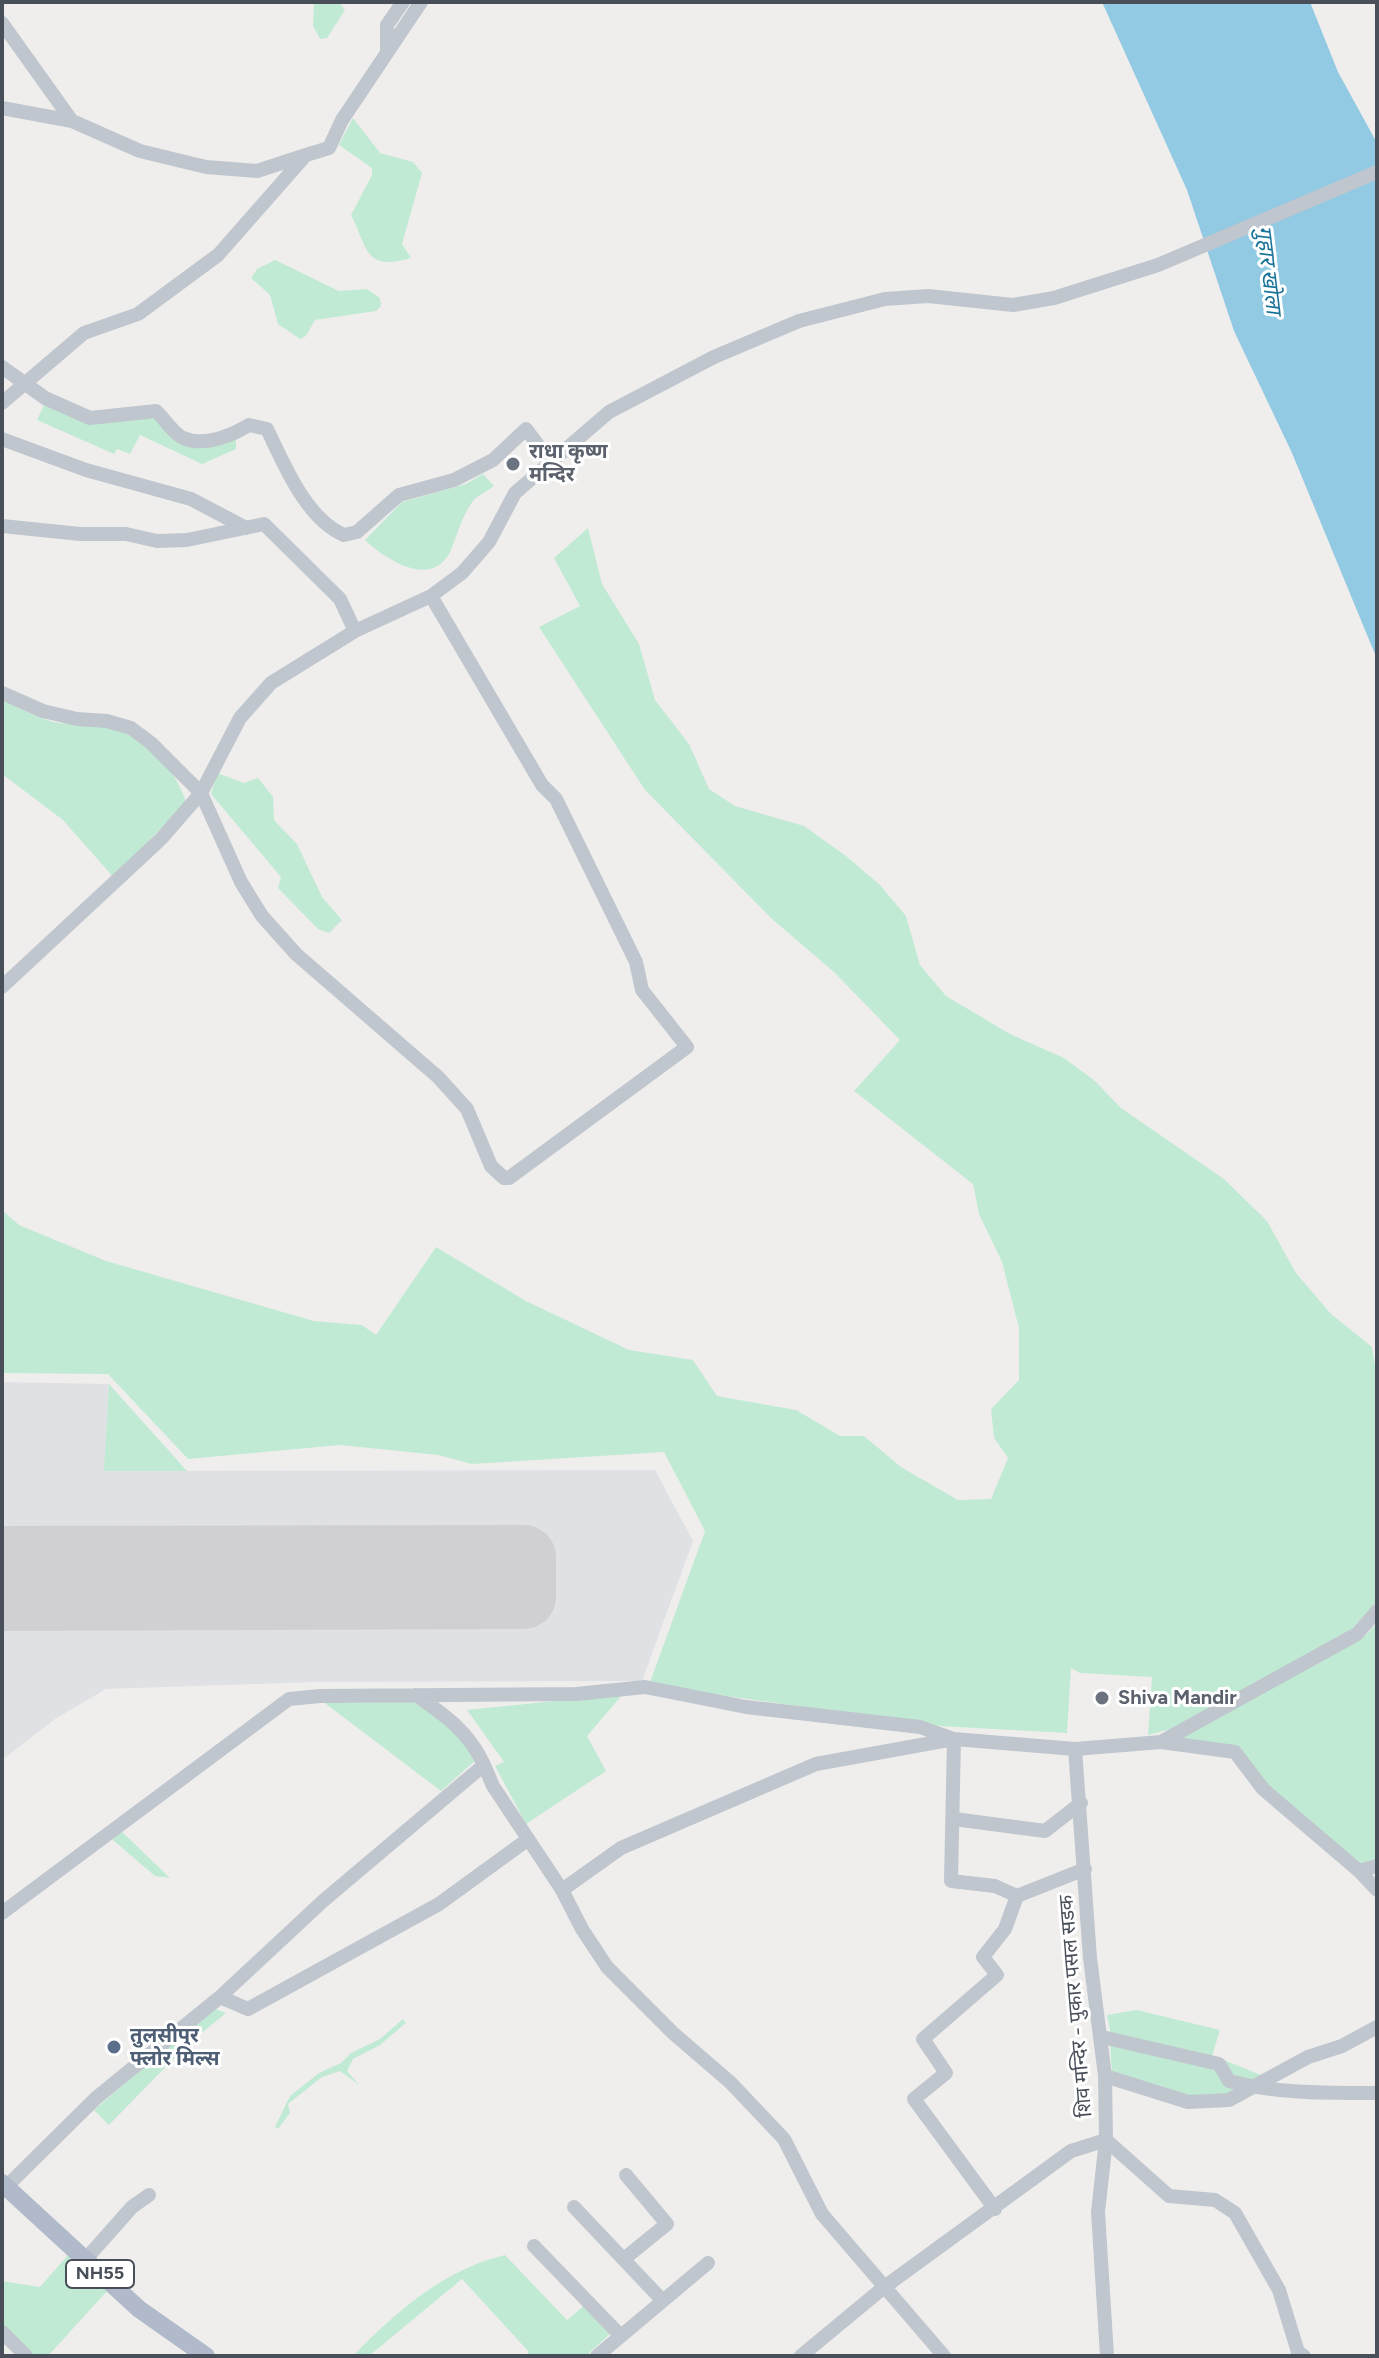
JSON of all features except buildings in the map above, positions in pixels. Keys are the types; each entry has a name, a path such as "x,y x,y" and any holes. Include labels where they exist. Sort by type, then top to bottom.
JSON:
{"main road":[{"name":"NH55","path":"4,2185 139,2309 206,2356"}],"street":[{"path":"387,54 387,25 403,2"},
{"path":"2,108 72,121 140,151 206,167 257,171 329,148 342,120 421,2"},
{"path":"2,23 72,121"},
{"path":"2,403 24,381 84,333 138,314 218,255 306,155"},
{"path":"2,987 141,860 201,793 240,718 271,683 355,631 431,596 462,573 489,542 515,493 609,412 714,357 799,321 885,299 928,296 1013,305 1054,298 1158,265 1377,172"},
{"path":"2,367 45,398 90,418 156,411 182,437 228,438 249,425 267,429 310,506 324,523 344,535 357,532 399,495 454,480 493,460 526,429 551,463"},
{"path":"2,439 86,470 191,499 246,528"},
{"path":"2,526 80,534 126,534 157,541 187,540 264,524 340,599 355,631"},
{"path":"2,693 43,711 131,728 201,793 241,882 262,916 296,954 438,1077 467,1109 491,1166 504,1178 518,1175 687,1047 642,990 636,962 563,810 542,785 431,596"},
{"path":"1161,1742 1357,1634 1377,1611"},
{"path":"2,1913 183,1774 289,1699 576,1694 645,1687 746,1707 920,1727 954,1739 1075,1749 1161,1742 1235,1752 1263,1789 1377,1890"},
{"path":"416,1695 457,1724 474,1742 527,1840 562,1890 582,1929 607,1967 673,2033 731,2083 784,2139 822,2214 944,2356"},
{"path":"954,1739 951,1881 995,1886 1017,1896 1085,1869"},
{"path":"562,1890 621,1848 816,1764 954,1739"},
{"name":"शिव मन्दिर - पुकार पसल सडक","path":"1075,1749 1090,1958 1105,2076 1106,2140 1098,2212 1107,2356"},
{"path":"4,2185 96,2098 220,1997 323,1901 484,1765"},
{"path":"954,1819 1045,1831 1081,1803"},
{"path":"220,1997 248,2009 439,1904 527,1840"},
{"path":"1359,1871 1377,1866"},
{"path":"995,2209 914,2099 946,2073 923,2039 997,1975 983,1957 1005,1929 1017,1896"},
{"path":"1105,2076 1188,2102 1229,2100 1308,2057 1342,2046 1377,2027"},
{"path":"1102,2037 1219,2064 1229,2081 1256,2088 1318,2094 1377,2093"},
{"path":"801,2356 883,2288 1071,2151 1106,2140 1169,2196 1215,2200 1235,2213 1279,2290 1298,2352 1304,2356"},
{"path":"625,2258 667,2224 626,2175"},
{"path":"85,2260 132,2207 149,2195"},
{"path":"574,2207 662,2300"},
{"path":"534,2246 619,2334"},
{"path":"597,2356 619,2334 708,2263"},
{"path":"2,2332 26,2356"}],"shaded area":[{"path":"2,1382 109,1384 105,1471 655,1470 693,1541 642,1681 315,1682 106,1689 55,1719 2,1760"}],"green space":[{"path":"314,2 339,2 345,10 327,38 320,39 313,26"},
{"path":"353,118 380,153 413,162 422,173 402,244 411,258 384,262 375,259 369,254 351,215 372,175 372,168 339,145"},
{"path":"275,260 339,291 367,289 380,298 381,306 376,311 315,320 306,336 300,339 278,324 270,295 251,278 257,269"},
{"path":"46,401 90,420 155,414 176,439 236,439 236,449 202,464 140,435 130,454 117,449 114,454 37,420"},
{"path":"483,474 494,486 469,507 450,552 442,563 431,569 408,567 395,562 365,540 402,502 466,484"},
{"path":"588,528 602,584 639,644 655,700 689,744 709,789 735,806 804,826 846,856 880,885 906,916 920,965 946,996 1010,1034 1064,1058 1095,1081 1121,1108 1224,1179 1267,1221 1296,1273 1331,1314 1372,1347 1377,1379 1377,1601 1350,1631 1175,1728 1148,1735 1152,1677 1080,1673 1071,1668 1067,1733 939,1726 649,1685 705,1531 664,1452 472,1464 438,1455 340,1445 188,1459 108,1374 2,1373 2,1210 19,1225 106,1261 314,1321 362,1325 376,1335 436,1247 526,1301 629,1350 693,1360 717,1396 796,1410 840,1436 864,1436 901,1467 958,1500 991,1499 1008,1458 994,1438 991,1409 1019,1380 1019,1328 1002,1262 979,1214 973,1184 854,1091 900,1040 834,972 772,919 645,790 539,627 580,606 554,558"},
{"path":"2,700 54,722 113,728 141,741 173,774 186,802 114,878 63,820 2,774"},
{"path":"217,773 244,783 258,778 273,797 274,820 297,844 322,897 342,920 329,933 318,929 278,888 281,877 211,794"},
{"path":"109,1384 187,1471 104,1471"},
{"path":"1377,1623 1377,1861 1359,1866 1266,1784 1237,1749 1176,1740 1367,1634"},
{"path":"623,1694 587,1736 606,1771 526,1824 495,1766 504,1762 467,1710"},
{"path":"407,1698 455,1728 476,1760 441,1791 322,1701"},
{"path":"117,1827 170,1878 155,1876 107,1835"},
{"path":"213,2008 226,2013 188,2044 109,2125 94,2110"},
{"path":"1137,2010 1220,2030 1212,2056 1111,2035 1107,2015"},
{"path":"403,2019 406,2023 380,2045 353,2059 347,2071 359,2085 340,2071 322,2077 288,2104 290,2113 278,2129 275,2127 290,2096 319,2073 380,2039"},
{"path":"1110,2041 1215,2066 1244,2089 1212,2098 1195,2097 1161,2091 1112,2075"},
{"path":"1221,2059 1261,2075 1257,2083 1233,2078"},
{"path":"69,2254 108,2290 48,2356 31,2356 2,2327 2,2281 40,2287"},
{"path":"505,2255 567,2320 586,2304 611,2333 589,2353 591,2356 525,2356 529,2352 462,2279 369,2356 353,2356 422,2294 462,2270"}],"water":[{"name":"गुहार खोला","path":"1102,2 1310,2 1338,72 1377,143 1377,659 1292,453 1234,331 1187,190"}],"runway":[{"path":"2,1558 524,1557 524,1597 2,1599"}],"place":[{"name":"राधा कृष्ण मन्दिर","path":"513,464"},
{"name":"Shiva Mandir","path":"1102,1698"},
{"name":"तुलसीपुर फ्लोर मिल्स","path":"114,2047"}]}
